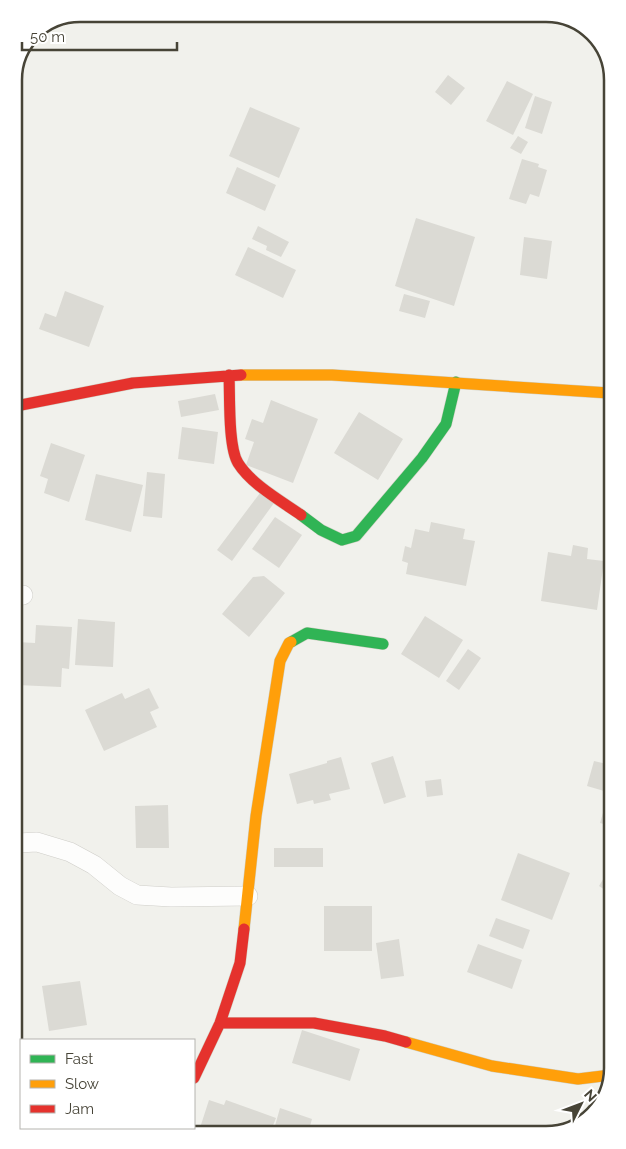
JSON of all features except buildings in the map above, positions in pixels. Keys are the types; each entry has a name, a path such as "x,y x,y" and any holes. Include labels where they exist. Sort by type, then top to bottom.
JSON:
{"street":[{"path":"229,375 233,447 238,464 254,480 321,530 342,540 356,536 422,458 446,424 456,382"},
{"path":"23,405 133,383 229,375 332,375 604,393"},
{"path":"195,1076 220,1023 240,963 256,816 280,661 289,643 307,633 383,644"},
{"path":"22,843 37,842 70,852 94,865 120,886 137,895 171,897 248,896"},
{"path":"220,1023 314,1023 385,1036 492,1066 578,1079 603,1076"}],"traffic: fast":[{"path":"301,515 321,530 342,540 356,536 422,458 446,424 456,382"},
{"path":"291,642 307,633 383,644"}],"traffic: slow":[{"path":"241,375 332,375 604,393"},
{"path":"244,929 256,816 280,661 291,642"},
{"path":"406,1042 492,1066 578,1079 603,1076"}],"traffic: jam":[{"path":"229,375 231,434 238,463 258,485 301,515"},
{"path":"23,405 133,383 241,375"},
{"path":"195,1076 220,1023 240,963 244,929"},
{"path":"220,1023 314,1023 385,1036 406,1042"}]}
